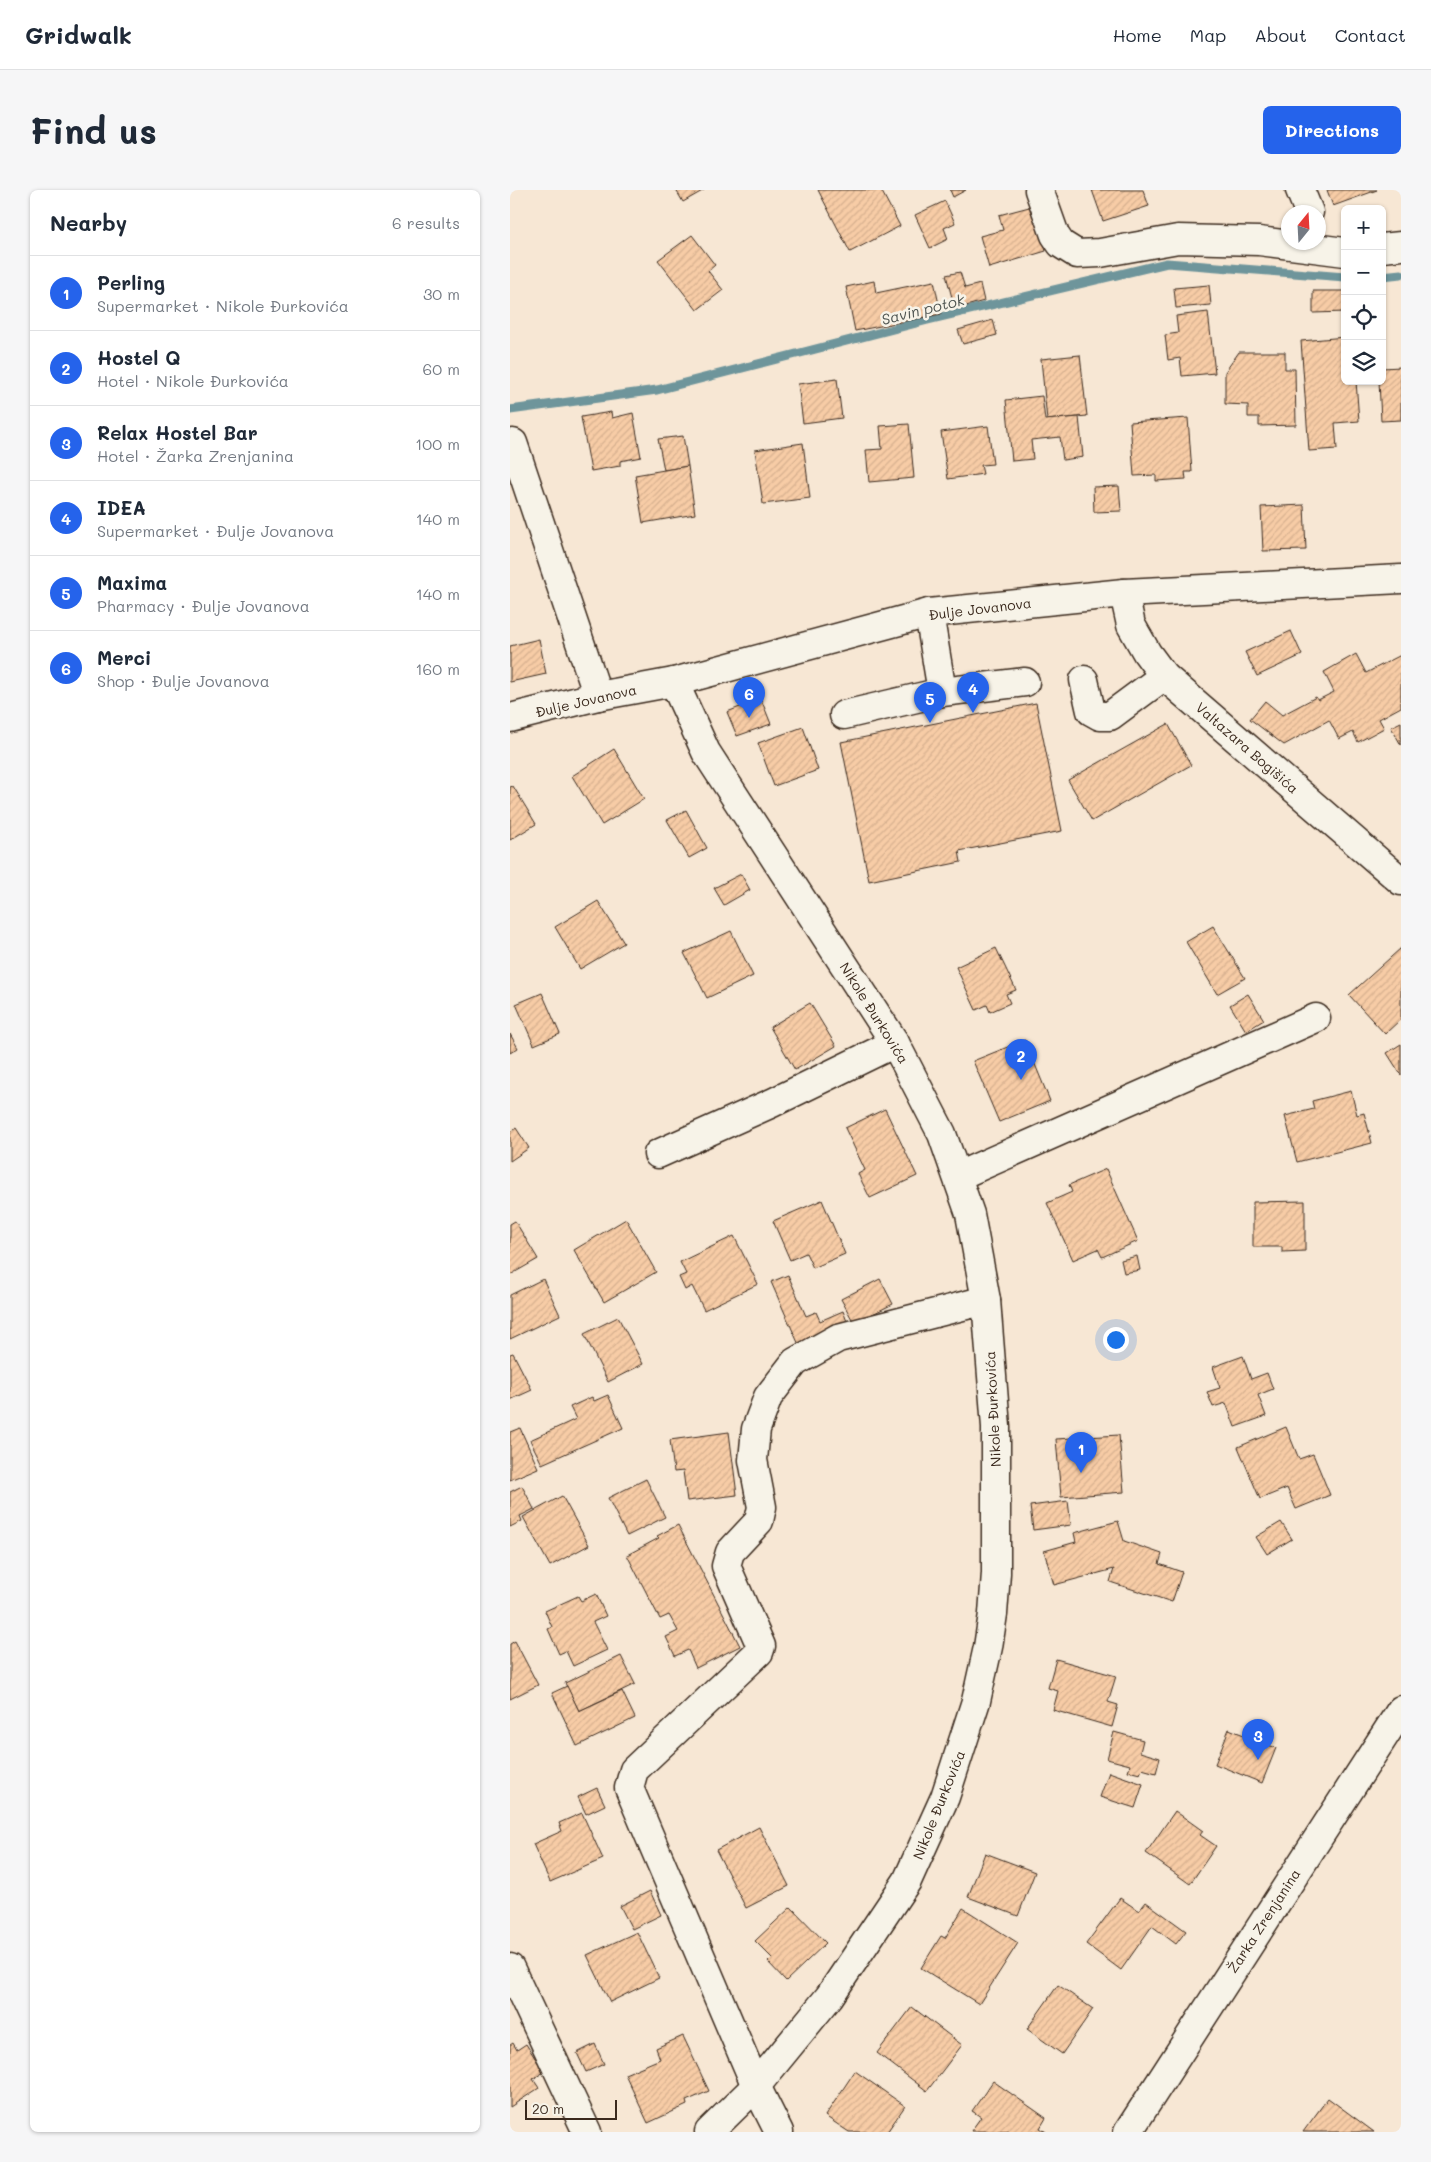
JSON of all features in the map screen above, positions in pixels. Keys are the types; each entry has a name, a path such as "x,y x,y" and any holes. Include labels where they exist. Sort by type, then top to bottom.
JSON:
{"street":[{"path":"1039,190 1055,235 1061,244 1077,254 1094,254 1178,239 1281,243"},
{"path":"1300,190 1306,205"},
{"path":"1386,248 1401,246"},
{"path":"1326,248 1341,251"},
{"path":"513,443 598,696"},
{"name":"Đulje Jovanova","path":"510,718 598,696 674,682 929,613 1124,593 1401,579"},
{"name":"Valtazara Bogišića","path":"1124,593 1131,624 1147,653 1164,676 1401,882"},
{"path":"929,613 942,692"},
{"path":"1084,680 1091,711 1100,716 1110,716 1164,676"},
{"name":"Nikole Đurkovića","path":"674,682 706,752 895,1043 942,1134 970,1214 986,1300 996,1427 996,1573 988,1647 972,1717 945,1797 907,1881 829,1997 756,2086 709,2132"},
{"path":"844,715 942,692 1025,682"},
{"path":"958,1176 1316,1018"},
{"path":"658,1154 772,1103 895,1043"},
{"path":"779,2132 756,2086 629,1788 634,1770 760,1652 761,1646 726,1566 730,1552 759,1521 762,1507 753,1460 756,1429 768,1397 796,1362 838,1338 986,1300"},
{"name":"Žarka Zrenjanina","path":"1128,2132 1401,1710"},
{"path":"510,1968 587,2132"}],"building":[{"path":"676,190 704,190 683,202"},
{"path":"818,190 881,190 900,226 850,252"},
{"path":"950,190 966,190 953,197"},
{"path":"1092,190 1143,190 1149,206 1103,221"},
{"path":"1327,190 1377,190 1333,206"},
{"path":"945,201 955,223 944,228 948,239 930,248 915,215"},
{"path":"1033,206 1046,251 989,268 980,236 1003,230 999,215"},
{"path":"692,235 715,265 708,271 723,290 697,310 658,260"},
{"path":"960,272 965,288 980,284 984,301 955,309 946,275"},
{"path":"874,281 876,293 934,281 941,314 855,331 846,287"},
{"path":"1209,285 1211,305 1176,308 1174,288"},
{"path":"1313,291 1341,291 1341,312 1313,313"},
{"path":"1208,312 1215,373 1182,376 1180,358 1168,360 1165,335 1178,333 1176,316"},
{"path":"993,320 997,335 963,344 958,330"},
{"path":"1341,337 1341,385 1356,385 1359,421 1335,423 1337,449 1309,451 1301,341"},
{"path":"1239,352 1285,352 1285,369 1295,369 1296,425 1259,426 1259,417 1248,417 1248,405 1225,404 1225,372"},
{"path":"1080,355 1087,416 1047,420 1041,359"},
{"path":"1401,367 1401,420 1381,421 1379,385 1386,385 1386,368"},
{"path":"837,379 842,418 803,423 798,384"},
{"path":"1042,396 1045,420 1079,417 1083,457 1063,460 1060,437 1031,440 1033,459 1012,461 1006,400"},
{"path":"611,412 612,418 633,413 641,457 620,461 620,466 591,471 581,417"},
{"path":"1188,418 1192,472 1185,472 1186,479 1156,481 1156,475 1134,476 1130,422"},
{"path":"909,424 914,478 869,482 866,450 882,449 880,426"},
{"path":"988,426 993,464 981,465 983,474 948,479 941,432"},
{"path":"683,436 688,466 664,470 658,439"},
{"path":"803,443 810,498 763,504 755,450"},
{"path":"688,466 695,514 643,523 635,475"},
{"path":"1119,486 1121,511 1094,512 1093,487"},
{"path":"1304,505 1306,550 1263,551 1261,507"},
{"path":"1291,631 1302,655 1257,676 1245,652"},
{"path":"539,639 546,674 510,682 510,646"},
{"path":"1356,654 1366,673 1401,655 1401,707 1379,719 1384,728 1358,742 1353,732 1339,739 1329,720 1284,745 1250,719 1265,701 1282,715 1316,697 1318,700 1334,692 1324,672"},
{"path":"761,699 771,724 737,736 727,712"},
{"path":"1036,703 1062,831 959,851 961,862 869,881 841,742"},
{"path":"1401,722 1401,745 1391,727"},
{"path":"1168,724 1191,765 1092,821 1068,780"},
{"path":"803,727 818,770 774,786 758,743"},
{"path":"614,749 644,799 602,825 572,776"},
{"path":"513,786 536,824 510,840 510,787"},
{"path":"686,810 707,848 689,858 667,820"},
{"path":"741,874 750,890 724,905 714,888"},
{"path":"598,901 624,943 580,969 555,927"},
{"path":"1213,926 1245,978 1217,994 1186,942"},
{"path":"731,931 753,976 707,998 684,953"},
{"path":"996,948 1016,990 1006,994 1010,1003 990,1012 987,1005 976,1010 956,967"},
{"path":"1401,948 1401,1019 1385,1034 1349,995"},
{"path":"542,993 560,1034 534,1045 516,1004"},
{"path":"1248,994 1264,1020 1246,1031 1230,1005"},
{"path":"810,1003 836,1046 795,1070 770,1027"},
{"path":"510,1034 518,1048 510,1053"},
{"path":"1025,1040 1050,1101 999,1122 973,1061"},
{"path":"1401,1044 1401,1075 1387,1053"},
{"path":"1351,1091 1357,1115 1364,1113 1372,1143 1297,1162 1285,1116 1314,1109 1312,1101"},
{"path":"885,1109 917,1176 870,1198 858,1174 865,1170 845,1128"},
{"path":"516,1128 529,1148 510,1161 510,1132"},
{"path":"1106,1169 1138,1241 1102,1257 1098,1249 1073,1260 1047,1203 1072,1192 1069,1185"},
{"path":"822,1200 845,1254 813,1268 806,1253 790,1260 773,1221"},
{"path":"1305,1201 1305,1251 1282,1252 1282,1247 1253,1247 1253,1202"},
{"path":"626,1219 656,1272 604,1302 574,1250"},
{"path":"515,1221 538,1259 510,1275 510,1224"},
{"path":"734,1236 758,1284 704,1310 692,1286 685,1290 679,1277 686,1274 680,1262"},
{"path":"1137,1256 1140,1270 1124,1273 1121,1260"},
{"path":"788,1275 806,1316 816,1312 820,1321 843,1311 848,1324 799,1345 771,1282"},
{"path":"543,1279 560,1315 510,1339 510,1295"},
{"path":"880,1279 893,1304 854,1323 841,1299"},
{"path":"618,1317 643,1364 608,1382 584,1334"},
{"path":"513,1353 532,1390 510,1400 510,1354"},
{"path":"1243,1356 1251,1379 1267,1373 1273,1389 1258,1395 1266,1416 1235,1427 1226,1403 1213,1407 1207,1392 1220,1388 1213,1367"},
{"path":"608,1395 623,1428 542,1464 530,1440 576,1419 570,1407 592,1397 594,1401"},
{"path":"1286,1427 1299,1459 1313,1454 1330,1495 1296,1509 1287,1488 1260,1499 1238,1447"},
{"path":"520,1428 538,1468 510,1480 510,1432"},
{"path":"729,1432 737,1495 687,1501 683,1471 674,1472 670,1440"},
{"path":"1119,1435 1124,1492 1061,1497 1056,1439"},
{"path":"646,1479 665,1517 627,1536 608,1498"},
{"path":"522,1486 534,1509 520,1516 522,1521 510,1527 510,1492"},
{"path":"562,1496 589,1545 550,1566 523,1517"},
{"path":"1068,1501 1071,1525 1033,1530 1030,1506"},
{"path":"1118,1521 1124,1541 1162,1554 1159,1564 1182,1572 1172,1602 1110,1582 1114,1569 1054,1585 1044,1551 1076,1542 1074,1533"},
{"path":"1281,1522 1292,1539 1267,1554 1256,1537"},
{"path":"678,1525 740,1646 696,1668 688,1650 675,1656 666,1637 678,1631 669,1615 660,1619 627,1555 659,1538 657,1536"},
{"path":"596,1594 606,1616 593,1622 607,1650 573,1666 566,1651 559,1654 548,1629 552,1627 545,1611 578,1596 581,1601"},
{"path":"515,1641 538,1685 510,1699 510,1644"},
{"path":"621,1656 635,1684 579,1711 565,1683"},
{"path":"1056,1659 1116,1676 1108,1702 1118,1705 1112,1727 1053,1710 1058,1691 1048,1688"},
{"path":"567,1686 579,1711 622,1691 635,1718 577,1746 552,1693"},
{"path":"1229,1729 1276,1748 1262,1783 1215,1764"},
{"path":"1114,1732 1143,1740 1140,1752 1160,1758 1156,1773 1142,1769 1140,1774 1128,1771 1130,1765 1107,1759"},
{"path":"1109,1772 1143,1784 1135,1808 1100,1797"},
{"path":"597,1788 605,1805 586,1814 578,1797"},
{"path":"1175,1811 1203,1831 1200,1835 1216,1846 1190,1884 1146,1853"},
{"path":"582,1813 603,1859 550,1882 533,1844 562,1831 559,1823"},
{"path":"759,1827 789,1886 746,1908 716,1850"},
{"path":"985,1853 1035,1872 1018,1916 968,1897"},
{"path":"650,1891 661,1915 632,1929 620,1906"},
{"path":"1120,1898 1139,1911 1146,1902 1186,1931 1176,1944 1152,1926 1121,1970 1086,1944"},
{"path":"791,1907 826,1943 786,1981 768,1962 772,1958 755,1941"},
{"path":"963,1908 1018,1943 979,2004 921,1968 941,1936 945,1938"},
{"path":"637,1932 659,1978 610,2002 587,1955"},
{"path":"1058,1985 1093,2009 1062,2054 1027,2029"},
{"path":"912,2007 962,2045 927,2091 877,2053"},
{"path":"683,2036 709,2091 686,2101 687,2105 648,2123 625,2074 660,2059 656,2048"},
{"path":"513,2043 517,2050 526,2044 544,2072 533,2079 539,2088 510,2107 510,2045"},
{"path":"595,2044 604,2064 586,2072 577,2053"},
{"path":"855,2071 905,2106 887,2132 849,2132 825,2116"},
{"path":"993,2081 1046,2118 1040,2128 1046,2132 971,2131 981,2117 972,2111"},
{"path":"1328,2098 1374,2132 1303,2132"}],"waterway":[{"name":"Savin potok","path":"510,410 657,390 928,320 1167,263 1341,277"},
{"name":"Savin potok","path":"1386,276 1401,274"}],"place":[{"name":"IDEA","path":"973,713"},
{"name":"Merci","path":"749,718"},
{"name":"Maxima","path":"930,723"},
{"name":"Hostel Q","path":"1021,1080"},
{"name":"Perling","path":"1081,1473"},
{"name":"Relax Hostel Bar","path":"1258,1760"}]}
